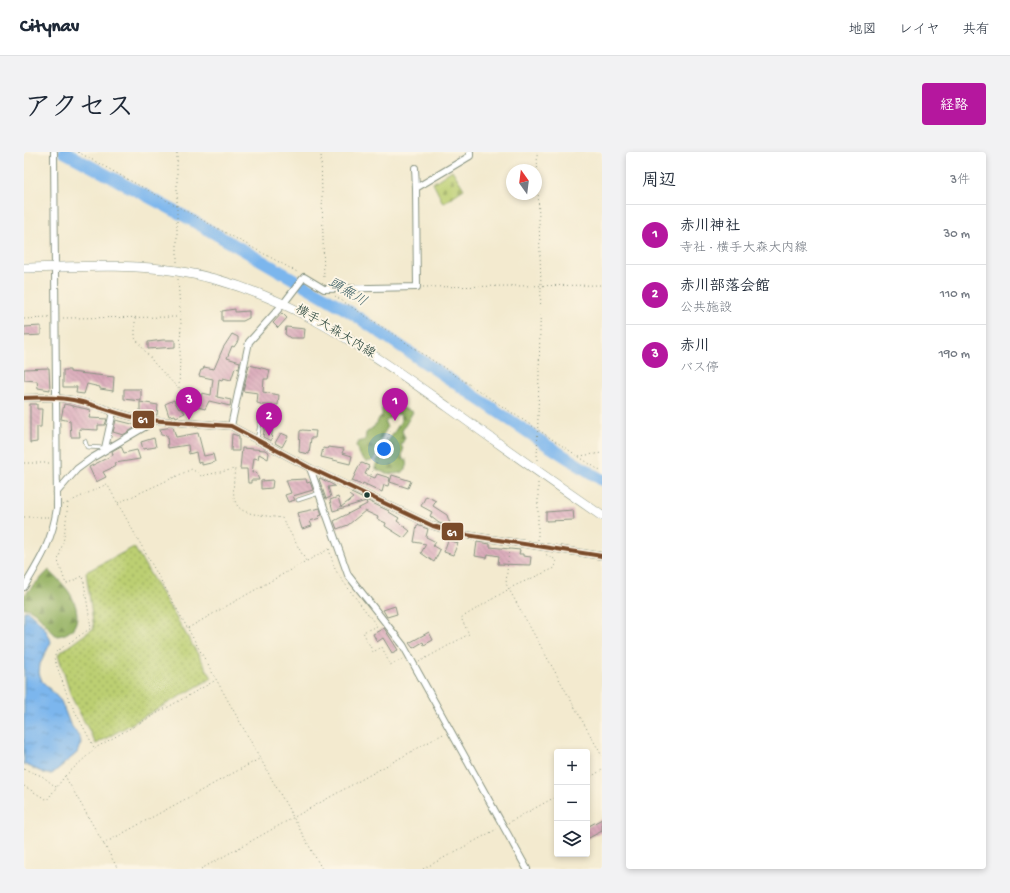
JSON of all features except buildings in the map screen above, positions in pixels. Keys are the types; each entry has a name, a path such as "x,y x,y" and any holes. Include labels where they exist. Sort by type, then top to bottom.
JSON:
{"main road":[{"name":"横手大森大内線","path":"24,268 138,268 177,274 250,289 284,303 325,324 376,356 602,516"}],"street":[{"path":"24,587 44,554 54,528 58,508 56,462 55,318 56,170 54,152"},
{"path":"416,188 470,156 470,152"},
{"path":"231,426 249,342 284,303 304,277 324,289 417,287 415,168"},
{"path":"24,398 56,397 83,402 113,412 148,420 231,426 310,468 433,526 460,534 602,556"},
{"path":"105,448 113,412"},
{"path":"57,492 77,469 105,448 148,425 148,420"},
{"path":"310,468 348,575 394,633 414,665 527,869"}],"lane":[{"path":"257,440 262,413"},
{"path":"85,441 88,447 105,448"},
{"path":"298,500 319,493"}],"path":[{"path":"78,152 304,277"},
{"path":"177,152 176,224 180,317 179,388"},
{"path":"321,152 324,289"},
{"path":"414,665 469,634 461,618 508,589 555,568 556,560 545,556 541,547 537,459 541,286 537,152"},
{"path":"177,274 183,279"},
{"path":"417,287 602,284"},
{"path":"331,288 334,296 602,472"},
{"path":"135,317 134,338 155,364 179,388 190,406 192,423"},
{"path":"24,319 180,317"},
{"path":"363,492 392,428"},
{"path":"579,456 602,453"},
{"path":"24,463 56,462"},
{"path":"118,503 192,469 201,476 235,469 233,495 237,506 245,512 282,518 306,561"},
{"path":"58,508 107,484 322,869"},
{"path":"68,503 59,566 66,584 83,576 91,628 57,651 54,658 69,700 95,749"},
{"path":"24,517 56,517"},
{"path":"510,542 506,584 508,589 602,756"},
{"path":"188,628 337,544"},
{"path":"329,549 334,567 339,576 377,626 363,632 373,652 382,647 390,665 408,656"},
{"path":"24,786 47,800 65,776 95,749 216,680"},
{"path":"201,869 450,730"},
{"path":"103,844 260,758"},
{"path":"24,769 42,776 57,787"},
{"path":"590,777 602,770"},
{"path":"65,776 118,869"},
{"path":"423,869 554,798"}],"green space":[{"path":"452,170 464,189 443,203 433,183"},
{"path":"387,403 397,403 400,407 413,412 402,431 405,438 401,445 403,449 402,458 407,460 407,466 401,473 396,474 384,473 375,468 377,460 386,448 384,445 387,443 401,421 400,414 395,414 385,422 387,428 381,438 378,454 374,460 366,462 359,455 356,445 358,442 365,440 366,433 377,424 378,419 382,415 382,408"},
{"path":"134,547 212,678 96,744 71,696 58,654 94,628 86,572"},
{"path":"49,570 71,595 77,617 72,630 66,634 57,636 38,615 29,609 24,608 24,595"}],"water":[{"path":"24,611 28,611 38,621 50,637 51,642 40,664 39,673 42,681 61,701 70,724 80,737 81,743 77,753 52,774 46,774 24,764"}],"waterway":[{"name":"頭無川","path":"64,152 186,217 347,310 547,445 602,480"}],"transit line":[{"name":"61","path":"24,398 75,400 131,417 148,420 231,426 310,468 433,526 460,534 602,556"}],"place":[{"name":"赤川","path":"189,420"},
{"name":"赤川神社","path":"395,421"},
{"name":"赤川部落会館","path":"269,436"}]}
